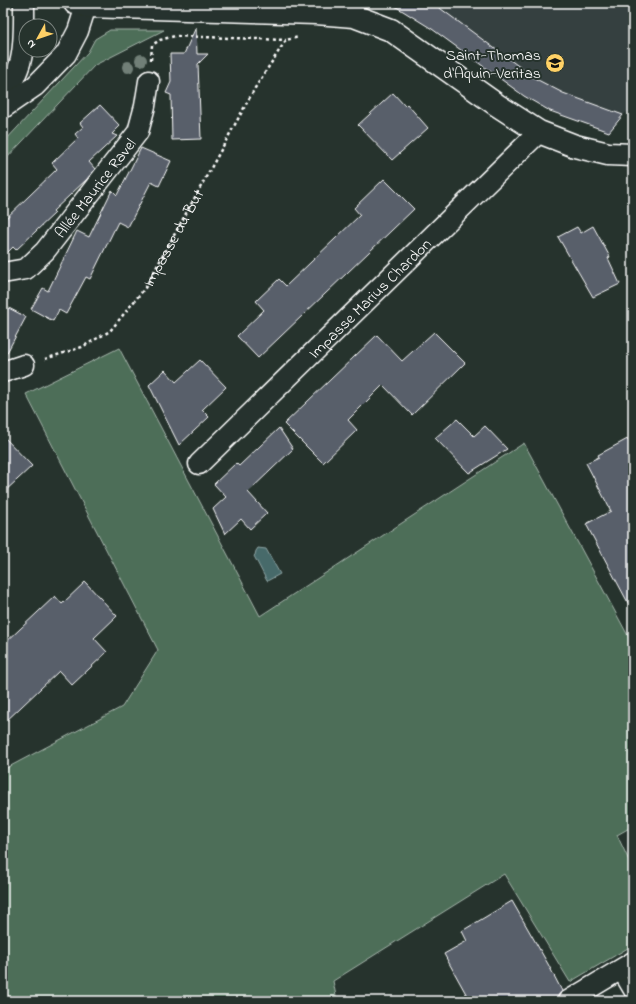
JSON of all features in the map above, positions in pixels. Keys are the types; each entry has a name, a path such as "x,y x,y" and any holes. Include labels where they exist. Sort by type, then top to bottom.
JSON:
{"street":[{"path":"3,100 13,81 20,62 24,30 24,3"},
{"path":"3,108 35,86 66,54 78,31 81,4 316,13 354,16 391,30 497,105 539,132 575,146 608,154 633,155"},
{"name":"Allée Maurice Ravel","path":"3,273 26,269 45,251 138,132 145,106 149,81"},
{"name":"Impasse Marius Chardon","path":"199,464 539,132"},
{"path":"3,372 24,366"},
{"path":"568,1001 625,966"}],"lane":[{"path":"625,966 633,998"}],"path":[{"path":"149,81 152,45 160,40 175,36 286,40 308,34 316,13"},
{"name":"Impasse du But","path":"24,366 82,347 110,331 146,288 255,88 286,40"}],"shaded area":[{"name":"Saint-Thomas d'Aquin-Veritas","path":"383,3 633,3 633,112 627,112 623,115 609,132 550,111 524,96 432,29 402,11"}],"green space":[{"path":"110,30 164,30 95,65 3,162 3,143 88,52 95,39"},
{"path":"119,348 260,616 524,443 633,645 633,826 617,835 633,869 633,945 570,982 504,874 333,981 337,1001 3,1001 3,770 122,707 158,650 26,394"}],"water":[{"path":"258,548 266,549 280,574 267,581 254,556"}],"building":[{"path":"390,3 433,3 536,79 563,93 623,115 609,132 550,111 524,96 432,29"},
{"path":"196,27 197,54 208,54 198,64 201,139 172,140 171,95 166,93 171,82 170,54 184,54"},
{"path":"393,93 405,106 407,104 428,128 392,160 358,125"},
{"path":"100,105 120,126 112,134 117,136 89,162 95,169 87,179 53,211 55,213 16,250 13,247 3,257 3,221 57,169 52,163 78,138 75,134 83,127 80,123"},
{"path":"141,148 171,161 159,186 151,182 128,227 118,222 90,279 86,277 66,314 59,310 53,321 31,309 43,288 48,291 77,231 89,237 112,190 117,195"},
{"path":"384,179 414,209 258,358 237,336 264,310 256,301 279,279 286,286 360,215 354,208"},
{"path":"593,226 610,257 608,258 620,284 593,297 558,237 577,227 581,233"},
{"path":"3,305 26,317 3,360"},
{"path":"434,332 465,363 412,415 383,385 348,420 357,430 323,463 284,424 377,335 402,361"},
{"path":"200,360 226,387 202,410 209,417 179,445 149,385 165,370 176,382"},
{"path":"457,419 474,436 485,426 507,449 469,473 435,438"},
{"path":"279,428 293,449 248,492 267,513 250,529 241,519 225,534 213,509 226,497 214,484 236,463 239,466"},
{"path":"3,436 32,466 3,493"},
{"path":"633,436 633,612 586,524 611,511 586,463 599,457 598,455"},
{"path":"85,582 117,616 94,638 107,652 72,685 59,671 3,724 3,645 55,596 62,604"},
{"path":"512,901 562,991 558,996 557,1001 470,1001 444,954 467,941 462,931"}],"place":[{"name":"Saint-Thomas d'Aquin-Veritas","path":"555,63"}]}
